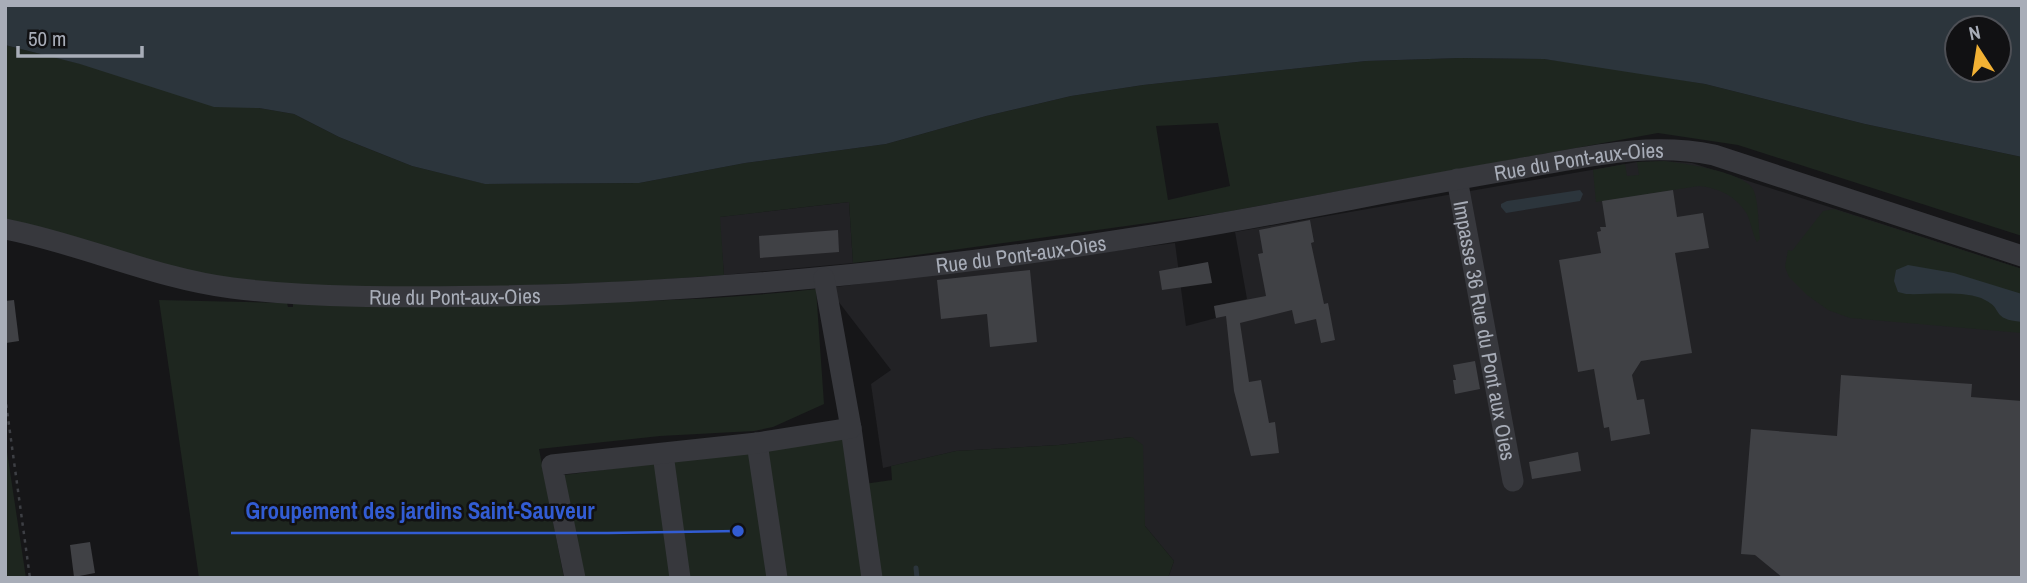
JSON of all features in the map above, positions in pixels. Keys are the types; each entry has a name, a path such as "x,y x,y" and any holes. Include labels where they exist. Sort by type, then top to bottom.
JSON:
{"street":[{"name":"Rue du Pont-aux-Oies","path":"5,229 68,244 174,278 229,288 296,294 376,298 566,295 716,288 908,270 1158,234 1632,150 1683,149 1714,155 2022,256"},
{"name":"Impasse 36 Rue du Pont aux Oies","path":"1457,179 1513,481"},
{"path":"824,278 851,428 872,578"},
{"path":"575,578 552,465 757,443 851,428"},
{"path":"757,443 777,578"},
{"path":"663,454 680,578"}],"path":[{"path":"5,396 30,578"}],"shaded area":[{"path":"5,5 2022,5 2022,157 1865,124 1705,84 1544,59 1460,58 1366,61 1143,85 1071,96 886,144 745,163 639,183 485,184 412,166 339,137 294,114 259,108 214,107 80,64 5,45"},
{"path":"5,45 259,108 294,114 339,137 412,166 486,184 639,183 745,163 886,144 1071,96 1143,85 1366,61 1460,58 1544,59 1705,84 1865,124 2022,157 2022,236 1738,145 1658,133 1220,213 853,263 849,202 720,217 724,275 641,281 400,290 316,288 178,272 5,223","holes":["1218,123 1230,186 1168,200 1156,126"]},
{"path":"1664,161 1713,170 1749,184 1756,197 1760,239 1757,242 1747,214 1738,202 1720,191 1706,187 1596,202 1593,170 1625,164 1627,176 1639,175 1637,162"},
{"path":"1637,162 1692,163 2022,269 2022,578 1168,578 1174,561 1145,526 1132,437 1059,445 956,451 883,468 871,384 891,370 828,288 1175,243 1186,326 1216,318 1214,306 1247,299 1235,232"},
{"path":"1580,190 1583,194 1580,201 1506,213 1501,207 1501,204 1507,201"},
{"path":"849,202 853,263 724,275 719,217"},
{"path":"1834,209 2022,269 2022,333 1850,318 1828,310 1807,295 1789,277 1785,267 1788,250 1792,251 1823,211"},
{"path":"1908,265 1954,273 2022,294 2022,322 2005,319 1991,303 1977,297 1898,292 1894,281 1896,270"},
{"path":"816,289 824,404 773,427 754,431 660,436 539,449 564,578 199,578 159,300 287,303 288,307 293,307 293,301 620,302"},
{"path":"1132,437 1143,445 1145,526 1174,561 1168,578 584,578 564,475 848,438 857,485 892,480 891,466 956,451 1059,445"},
{"path":"5,438 26,578 5,578"}],"building":[{"path":"1673,190 1677,217 1703,213 1709,248 1675,253 1692,353 1641,361 1632,375 1637,400 1644,399 1650,434 1611,441 1609,427 1604,428 1594,369 1578,372 1559,260 1601,253 1597,232 1601,231 1600,227 1606,227 1602,201"},
{"path":"1310,220 1314,242 1311,243 1335,340 1321,343 1316,319 1295,324 1292,310 1240,323 1249,382 1261,380 1269,423 1275,422 1279,453 1251,456 1234,391 1226,316 1216,318 1214,306 1266,296 1258,254 1263,253 1259,230"},
{"path":"838,230 839,252 760,258 759,236"},
{"path":"1208,262 1212,283 1162,290 1159,271"},
{"path":"1030,270 1037,342 990,347 987,314 941,319 937,280"},
{"path":"14,300 19,341 6,343 5,301"},
{"path":"1475,361 1480,389 1455,394 1453,365"},
{"path":"1841,375 1972,384 1971,397 2022,401 2022,578 1783,578 1755,555 1741,554 1751,429 1837,436"},
{"path":"1578,452 1581,471 1532,479 1529,462"},
{"path":"90,542 95,573 74,577 70,545"}],"waterway":[{"path":"916,568 917,578"}],"place":[{"name":"Groupement des jardins Saint-Sauveur","path":"738,531"}]}
